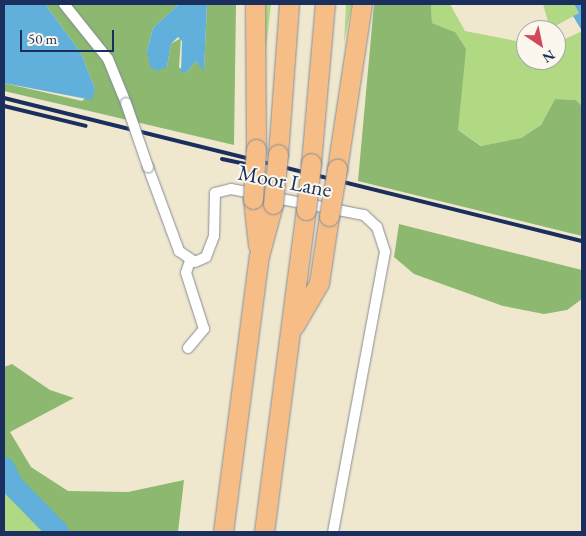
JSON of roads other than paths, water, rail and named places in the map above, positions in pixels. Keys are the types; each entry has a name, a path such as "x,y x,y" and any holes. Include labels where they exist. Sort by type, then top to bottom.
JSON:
{"highway":[{"path":"254,4 256,149 253,199 259,256"},
{"path":"223,532 259,256 273,204 288,4"},
{"path":"264,532 306,210 325,4"},
{"path":"291,332 319,282 362,4"}],"street":[{"path":"64,4 108,59 126,103 179,251 190,261 186,272 204,329 188,348"},
{"name":"Moor Lane","path":"190,261 206,257 214,236 215,193 223,189 364,215 376,227 385,252 384,264 333,532"}],"water":[{"path":"4,4 45,4 81,53 95,89 92,100 4,83"},
{"path":"179,4 207,4 204,71 196,61 186,73 181,72 182,41 178,37 171,44 167,67 157,71 150,67 147,51 153,28"},
{"path":"574,4 582,4 582,31 573,16 579,13"}],"waterway":[{"path":"4,468 12,485 58,532"}],"railway":[{"path":"4,98 582,241"},
{"path":"4,106 86,126"},
{"path":"222,159 259,167"}]}
